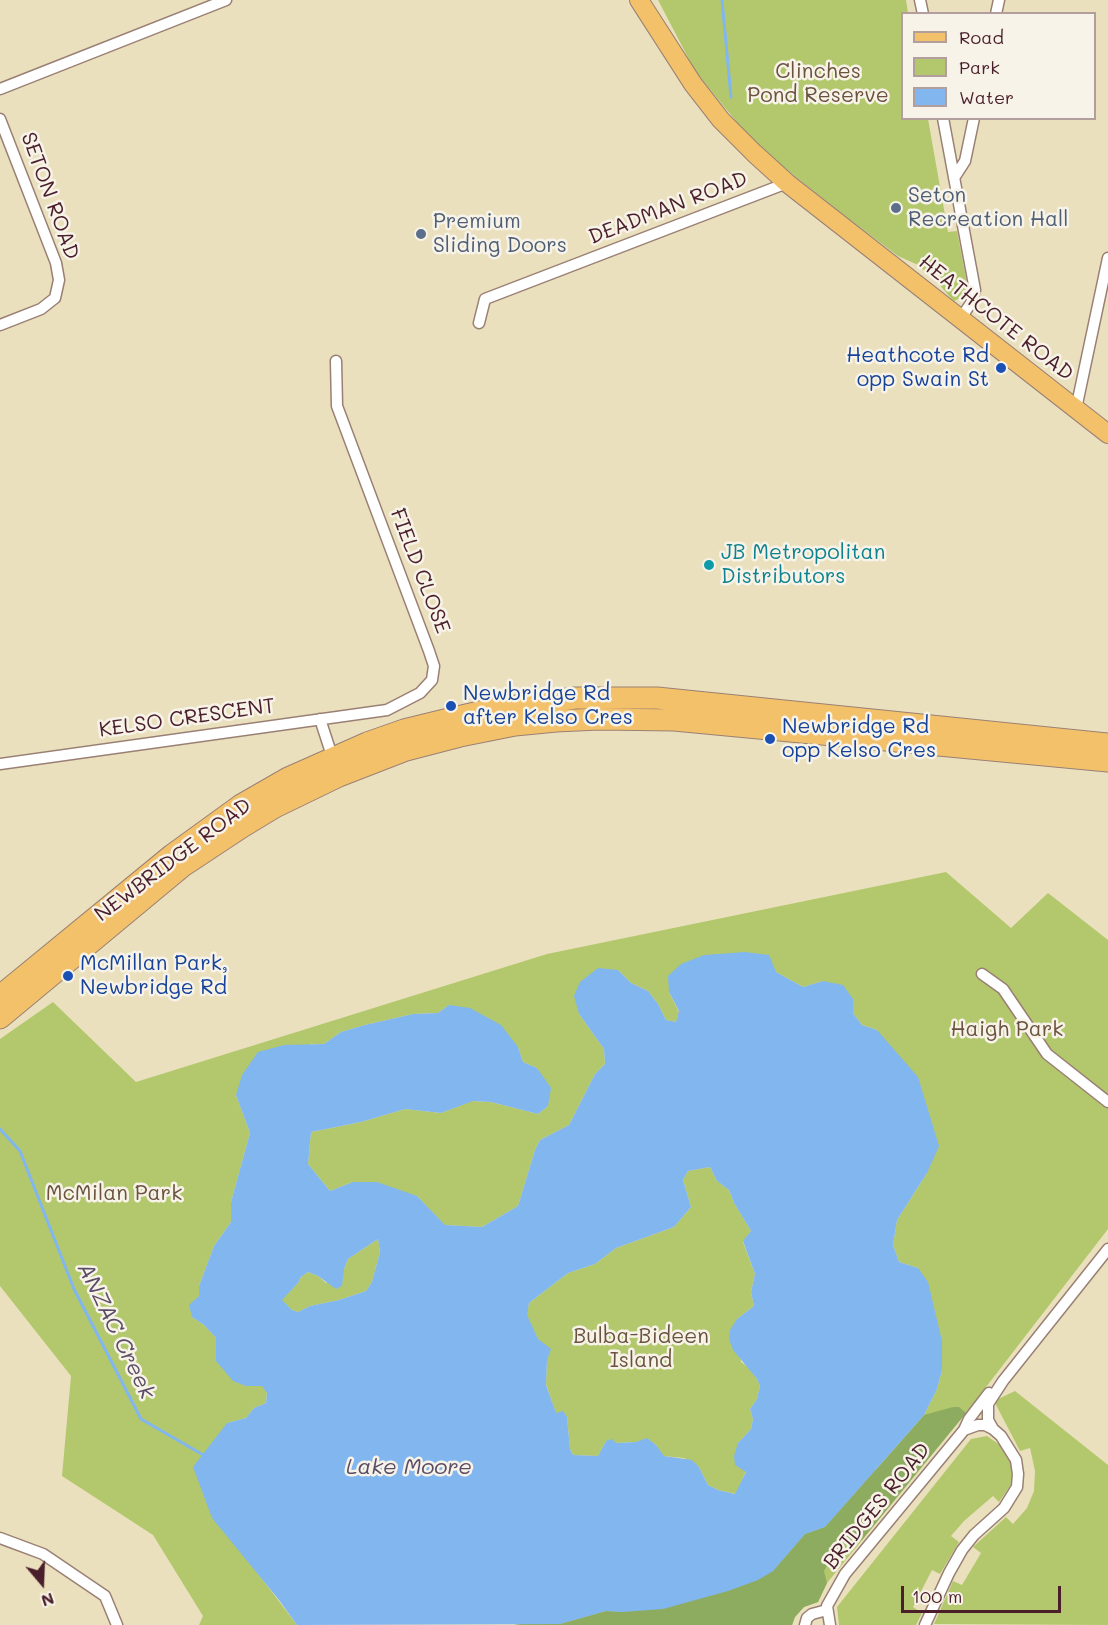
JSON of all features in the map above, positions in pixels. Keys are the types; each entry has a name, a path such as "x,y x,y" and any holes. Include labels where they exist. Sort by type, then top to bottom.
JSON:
{"highway":[{"name":"NEWBRIDGE ROAD","path":"0,1018 201,854 336,766 404,730 488,710 575,698 613,698 719,703 793,713 1108,744"},
{"name":"NEWBRIDGE ROAD","path":"0,996 206,829 250,800 336,766 459,736 525,724 599,719 674,720 1108,761"}],"main road":[{"name":"HEATHCOTE ROAD","path":"639,0 693,84 721,120 787,183 961,318 987,342 1108,434"}],"street":[{"path":"0,89 226,0"},
{"name":"SETON ROAD","path":"0,118 56,263 59,280 55,297 41,309 0,325"},
{"path":"943,120 975,290 971,303 961,318"},
{"path":"954,178 965,161 974,120"},
{"name":"DEADMAN ROAD","path":"479,322 485,299 787,183"},
{"path":"1076,409 1108,258"},
{"name":"FIELD CLOSE","path":"320,719 387,710 420,693 432,680 434,666 337,406 336,361"},
{"path":"320,719 336,766"},
{"name":"KELSO CRESCENT","path":"0,764 320,719"},
{"path":"982,974 1003,989 1047,1054 1108,1102"},
{"name":"BRIDGES ROAD","path":"827,1611 832,1595 845,1574 964,1430 969,1419 989,1392 995,1393 1108,1249"},
{"path":"993,1429 987,1412 988,1404 995,1393"},
{"path":"925,1625 962,1550 974,1535 1004,1508 1017,1487 1016,1460 1001,1436 985,1425 964,1430"},
{"path":"0,1538 43,1554 105,1596 117,1625"},
{"path":"805,1625 807,1618 812,1614 827,1611 830,1625"}],"green space":[{"name":"Clinches Pond Reserve","path":"658,0 906,0 908,12 901,12 901,120 928,120 948,232 957,231 967,283 965,296 954,301 933,277 916,264 898,256 782,166 744,131 695,71"},
{"path":"946,872 1011,928 1048,893 1108,940 1108,1229 966,1413 827,1583 818,1602 804,1607 795,1617 792,1625 514,1625 528,1623 879,1468 924,1415 937,1389 942,1370 918,1268 899,1262 893,1245 897,1220 927,1173 877,1030 862,1025 853,1013 853,999 823,981 803,987 776,972 669,992 679,1012 676,1022 666,1020 648,991 631,983 618,970 579,1014 604,1049 605,1064 595,1074 569,1125 540,1140 518,1206 482,1227 444,1225 417,1196 353,1182 330,1191 308,1164 311,1132 361,1122 405,1109 441,1113 472,1101 491,1102 538,1114 548,1106 537,1068 523,1062 518,1047 449,1005 438,1013 413,1014 365,1025 341,1032 324,1044 311,1044 236,1095 250,1133 231,1202 231,1222 214,1246 199,1286 199,1296 192,1317 204,1325 216,1338 246,1386 263,1386 267,1392 266,1403 254,1408 246,1418 227,1423 256,1571 297,1625 199,1625 203,1616 153,1535 62,1476 71,1376 0,1286 0,1039 53,1002 136,1082 547,954"},
{"name":"Bulba-Bideen Island","path":"710,1167 717,1181 729,1190 751,1231 743,1242 755,1274 751,1292 754,1306 737,1319 741,1362 749,1368 760,1386 757,1399 750,1409 753,1419 751,1429 738,1443 746,1471 736,1494 708,1485 699,1467 684,1458 663,1456 656,1445 647,1439 636,1442 606,1441 598,1456 573,1455 570,1449 567,1417 556,1414 546,1384 547,1360 526,1315 529,1303 568,1273 595,1264 616,1248 674,1227 691,1207 683,1180 688,1171"},
{"path":"378,1239 380,1252 372,1282 366,1291 310,1306 298,1312 292,1310 281,1300 308,1272 318,1276 326,1283 344,1269 348,1259"},
{"path":"1015,1391 1108,1465 1108,1625 934,1624 953,1581 962,1585 981,1553 973,1547 1006,1517 1013,1524 1027,1508 1034,1491 1035,1471 1030,1448 1020,1451 994,1401"},
{"path":"959,1407 966,1413 862,1540 835,1551 824,1571 827,1583 818,1602 804,1607 795,1617 792,1625 514,1625 560,1624 606,1611 622,1612 773,1571 805,1534 825,1527 924,1415"},
{"path":"987,1436 1000,1445 1011,1462 1012,1483 999,1502 993,1496 964,1521 951,1536 959,1542 940,1574 932,1570 913,1607 922,1613 916,1625 839,1625 837,1607 971,1439"}],"water":[{"name":"Lake Moore","path":"745,952 769,955 776,972 803,987 823,981 843,985 853,999 853,1013 862,1025 877,1030 918,1077 939,1146 927,1173 897,1220 893,1245 899,1262 918,1268 928,1282 942,1341 942,1370 937,1389 924,1415 825,1527 805,1534 773,1571 758,1580 728,1591 663,1609 606,1611 560,1624 297,1625 212,1518 193,1467 227,1423 246,1418 254,1408 266,1403 267,1393 262,1386 246,1386 233,1381 216,1361 216,1338 204,1325 192,1317 189,1305 199,1296 199,1286 214,1246 231,1222 231,1202 250,1133 236,1095 242,1075 258,1052 284,1045 324,1044 341,1032 413,1014 438,1013 449,1005 470,1008 501,1025 518,1047 523,1062 537,1068 551,1088 548,1106 538,1114 491,1102 473,1101 441,1113 405,1109 361,1122 311,1132 308,1164 330,1191 353,1182 377,1182 417,1196 445,1225 482,1227 518,1206 540,1140 569,1125 595,1074 605,1064 604,1049 579,1014 574,996 580,982 598,968 618,970 631,983 648,991 666,1020 676,1022 679,1011 669,992 668,976 681,964 704,955","holes":["710,1167 717,1181 729,1190 751,1231 743,1241 755,1274 751,1292 754,1306 737,1319 730,1330 729,1339 733,1350 757,1379 760,1386 757,1399 750,1409 753,1419 751,1429 738,1443 734,1456 735,1465 746,1472 735,1494 708,1485 699,1467 692,1460 664,1456 647,1438 636,1442 616,1443 612,1439 606,1441 598,1456 573,1455 570,1449 567,1417 563,1411 556,1413 546,1385 547,1360 551,1349 538,1339 527,1315 529,1303 568,1273 595,1264 616,1248 674,1227 691,1207 683,1180 688,1171","378,1239 380,1252 372,1282 366,1291 310,1306 298,1312 292,1310 282,1300 308,1272 336,1289 342,1286 348,1259"]}],"waterway":[{"path":"722,0 731,97"},
{"name":"ANZAC Creek","path":"0,1129 20,1151 74,1289 141,1419 205,1456"}],"place":[{"name":"Seton Recreation Hall","path":"896,208"},
{"name":"Premium Sliding Doors","path":"421,234"},
{"name":"Heathcote Rd opp Swain St","path":"1001,368"},
{"name":"JB Metropolitan Distributors","path":"709,565"},
{"name":"Newbridge Rd after Kelso Cres","path":"451,706"},
{"name":"Newbridge Rd opp Kelso Cres","path":"770,739"},
{"name":"McMillan Park, Newbridge Rd","path":"68,976"}],"park label":[{"name":"Haigh Park","path":"1007,1030"},
{"name":"McMilan Park","path":"114,1194"}]}
